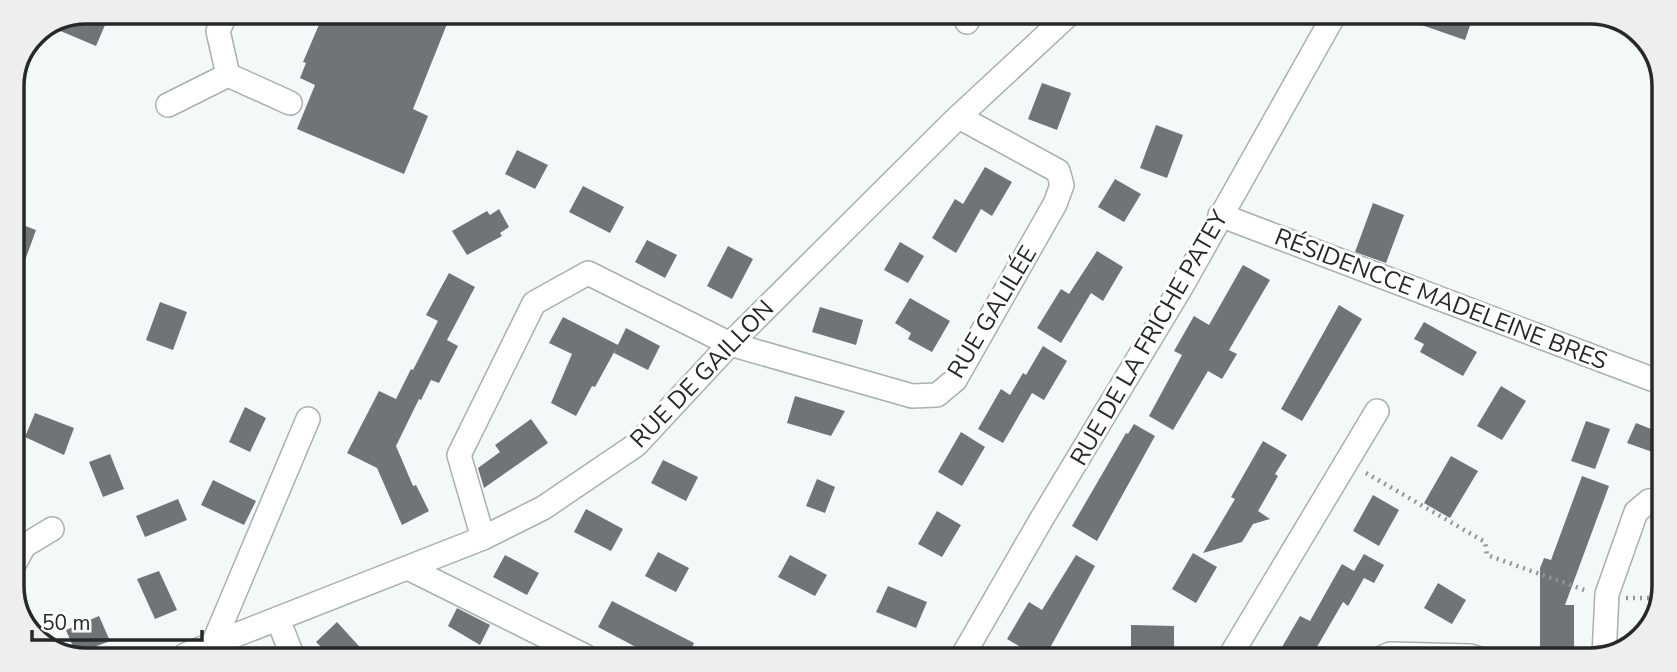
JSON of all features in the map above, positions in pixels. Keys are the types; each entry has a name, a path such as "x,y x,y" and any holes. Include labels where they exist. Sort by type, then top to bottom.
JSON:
{"street":[{"path":"221,24 218,32 228,75"},
{"name":"RUE DE GAILLON","path":"203,648 483,538 542,508 636,445 730,344 959,117 1058,24"},
{"name":"RUE DE LA FRICHE PATEY","path":"967,648 1183,284 1329,24"},
{"path":"228,75 290,103"},
{"path":"168,105 228,75"},
{"name":"RUE GALILÉE","path":"483,538 458,455 534,303 588,273 730,344 912,396 937,396 955,380 1055,204 1062,185 1058,172 959,117"},
{"name":"RÉSIDENCCE MADELEINE BRES","path":"1220,215 1652,380"},
{"path":"1236,648 1377,411"},
{"path":"214,644 308,419"},
{"path":"1605,645 1607,594 1636,512 1652,501"},
{"path":"25,545 52,529"},
{"path":"408,568 569,648"},
{"path":"278,619 289,648"}],"path":[{"path":"1347,462 1485,542 1487,555 1586,591 1620,597 1651,598"}],"building":[{"path":"87,24 105,25 96,46 60,31"},
{"path":"319,24 447,24 413,109 428,116 404,174 297,129 315,85 300,78 306,63 303,62"},
{"path":"1419,24 1471,24 1465,40"},
{"path":"1042,83 1071,93 1057,130 1028,119"},
{"path":"1156,125 1183,135 1167,178 1140,168"},
{"path":"517,150 548,165 535,189 505,174"},
{"path":"985,167 1012,182 992,216 981,209 956,253 932,238 955,199 963,204"},
{"path":"1115,179 1141,194 1124,222 1098,207"},
{"path":"583,186 624,207 610,233 569,212"},
{"path":"1373,203 1404,215 1386,263 1355,252"},
{"path":"499,209 509,227 500,233 502,236 467,255 452,231 487,211 490,215"},
{"path":"24,226 36,230 24,262"},
{"path":"647,240 677,255 665,278 635,262"},
{"path":"900,242 924,256 908,283 884,270"},
{"path":"728,246 753,259 732,299 707,286"},
{"path":"1097,251 1123,267 1103,301 1091,293 1061,343 1037,328 1061,289 1069,294"},
{"path":"1243,265 1270,280 1229,350 1237,354 1222,379 1208,371 1173,430 1149,416 1182,355 1174,351 1194,316 1209,325"},
{"path":"449,273 475,287 447,340 458,346 439,383 431,380 421,400 419,399 396,446 413,486 416,485 429,511 402,525 377,468 347,453 379,391 396,399 411,369 413,370 438,321 426,315"},
{"path":"910,298 950,321 932,352 908,339 911,333 895,323"},
{"path":"160,302 187,312 173,350 146,340"},
{"path":"1339,305 1362,319 1302,421 1281,409"},
{"path":"820,307 863,320 856,345 812,332"},
{"path":"563,317 618,345 576,416 551,403 572,354 549,343"},
{"path":"1424,322 1477,352 1463,376 1420,352 1424,344 1414,339"},
{"path":"626,328 660,346 648,370 614,353"},
{"path":"1043,346 1067,361 1044,400 1032,393 1003,443 978,429 1001,389 1010,395"},
{"path":"1501,386 1526,401 1502,440 1477,426"},
{"path":"795,396 845,411 831,436 787,423"},
{"path":"245,407 266,418 250,452 229,442"},
{"path":"35,413 74,428 64,455 25,437"},
{"path":"531,419 548,443 484,488 478,468 500,452 495,445"},
{"path":"1586,421 1610,429 1595,469 1571,461"},
{"path":"1636,423 1652,429 1652,452 1627,443"},
{"path":"1134,424 1155,436 1097,541 1072,526 1126,433 1128,434"},
{"path":"961,432 985,447 962,486 938,472"},
{"path":"1263,441 1287,455 1258,511 1270,519 1253,524 1242,542 1203,553 1235,499 1231,497"},
{"path":"110,454 124,489 103,497 89,462"},
{"path":"1451,456 1478,471 1450,518 1424,503"},
{"path":"663,460 698,477 686,501 651,483"},
{"path":"1582,476 1609,486 1565,605 1574,605 1574,648 1540,648 1540,568 1544,558 1551,560"},
{"path":"817,479 835,487 825,513 806,506"},
{"path":"213,480 256,501 244,525 201,505"},
{"path":"1373,495 1399,510 1379,546 1353,531"},
{"path":"178,499 187,520 145,537 136,516"},
{"path":"586,509 623,529 611,551 574,532"},
{"path":"937,511 961,525 942,557 918,544"},
{"path":"658,552 689,568 676,592 645,576"},
{"path":"1193,553 1217,567 1196,603 1172,589"},
{"path":"1364,554 1384,565 1374,583 1364,578 1348,606 1343,602 1316,648 1281,648 1300,616 1310,621 1342,564 1354,571"},
{"path":"505,555 539,573 527,595 493,577"},
{"path":"790,555 827,575 815,596 778,577"},
{"path":"1076,555 1095,566 1050,648 1022,648 1007,639 1029,602 1042,610"},
{"path":"159,571 177,610 155,619 137,579"},
{"path":"1438,583 1466,600 1452,624 1424,608"},
{"path":"888,586 927,602 916,628 876,612"},
{"path":"612,601 694,643 692,648 638,648 598,627"},
{"path":"457,608 490,625 480,645 448,626"},
{"path":"99,616 110,641 92,648 72,645 66,630"},
{"path":"337,622 361,648 322,648 316,642"},
{"path":"1131,625 1174,626 1174,648 1131,648"}]}
